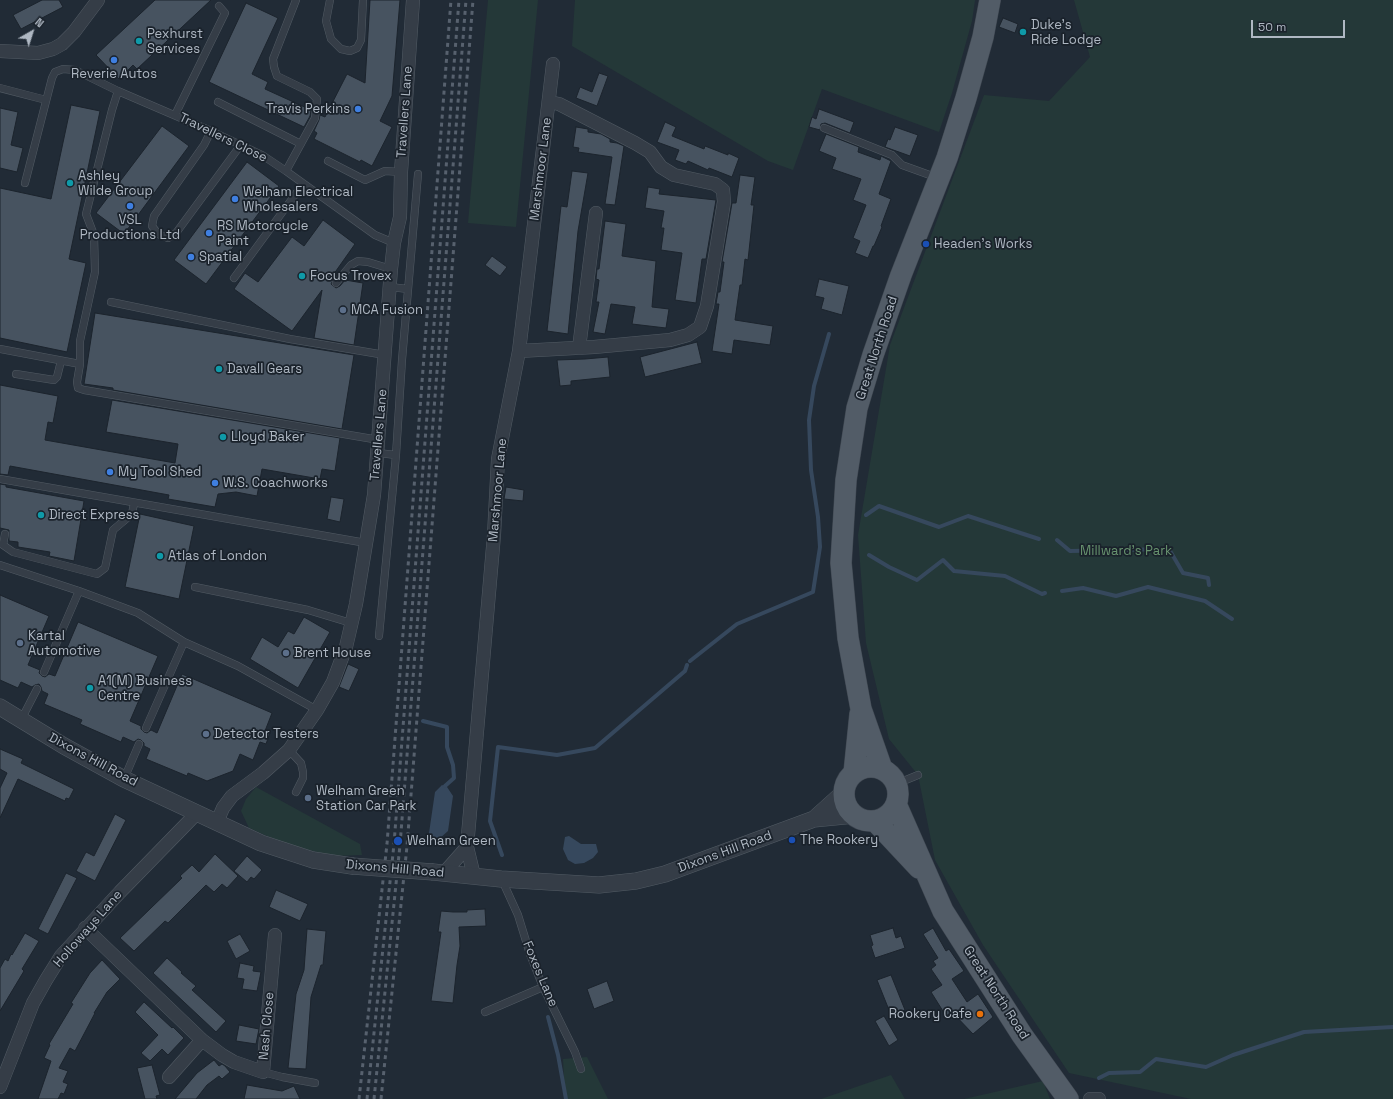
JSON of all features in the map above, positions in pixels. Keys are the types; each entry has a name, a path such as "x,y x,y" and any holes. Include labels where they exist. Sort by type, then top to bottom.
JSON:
{"main road":[{"name":"Great North Road","path":"990,0 983,37 966,98 939,178 901,275 870,363 857,408 846,480 841,562 848,638 860,709 943,911 1022,1035 1068,1099"},
{"name":"Great North Road","path":"854,773 860,709"},
{"path":"872,767 891,786 892,811 885,817 875,820 864,820 849,810 845,801 844,792 846,783 854,773 862,768 872,767"},
{"name":"Great North Road","path":"875,820 931,882"}],"street":[{"path":"2,51 38,53 53,49 62,44 74,32 98,0"},
{"name":"Travellers Lane","path":"217,822 223,808 232,796 263,773 289,750 317,710 333,682 346,647 352,623 374,495 386,355 391,269 394,243 400,217 401,172 413,0"},
{"name":"Marshmoor Lane","path":"474,876 467,846 494,535 498,459 519,351 553,64"},
{"path":"519,351 579,348 670,340 688,335 700,327 707,306 724,202 723,190 715,184 674,175 661,167 650,152 635,143 559,104 549,102"},
{"path":"579,348 596,214"},
{"name":"Dixons Hill Road","path":"0,707 64,746 124,779 261,842 313,860 352,866 438,872 501,879 599,885 636,882 665,874 814,819 855,815"},
{"name":"Dixons Hill Road","path":"814,819 844,792"},
{"name":"Holloways Lane","path":"0,1086 23,1025 46,980 61,956 85,928 197,813"},
{"path":"438,872 467,846"},
{"name":"Nash Close","path":"85,928 202,1040 234,1062 263,1072 275,935"},
{"path":"169,1076 202,1040"},
{"path":"1090,1099 1099,1099"}],"lane":[{"path":"286,171 315,118 316,99 310,92 277,76 274,67 273,59 296,0"},
{"path":"330,0 326,21 331,39 342,49 350,51 357,48 361,40 363,0"},
{"path":"175,115 225,13 219,6"},
{"name":"Travellers Close","path":"25,183 49,88 55,72 63,69 75,70 118,91 212,131 262,156 286,171 375,235 394,243"},
{"path":"0,88 46,100"},
{"path":"118,91 86,214 94,235 95,272 80,341 80,364 76,382 78,388 378,447 396,455"},
{"path":"218,102 301,144"},
{"path":"824,128 892,155 902,165 939,178"},
{"path":"212,131 204,145 154,216 152,226 158,234 168,238 176,233 240,146"},
{"path":"328,161 365,180 385,171 401,172"},
{"path":"379,636 396,455 402,360 418,174"},
{"path":"234,278 303,184"},
{"path":"336,283 351,265 358,261 368,262 391,269"},
{"path":"390,287 408,289"},
{"path":"111,302 290,339 386,355"},
{"path":"0,349 80,364"},
{"path":"16,374 54,380 57,377 62,361"},
{"path":"0,479 366,543"},
{"path":"5,534 3,545 13,552 97,574 105,568 113,530 132,514 134,502"},
{"path":"0,564 80,591 138,613 184,642 238,666 317,710"},
{"path":"195,587 308,610 352,623"},
{"path":"44,672 80,591"},
{"path":"146,728 184,642"},
{"path":"21,720 37,689"},
{"path":"124,779 139,744"},
{"path":"289,750 303,762 304,778 296,792"},
{"path":"891,786 918,775"},
{"name":"Foxes Lane","path":"501,879 518,915 530,954 543,987 575,1052 581,1069"},
{"path":"485,1012 543,987"},
{"path":"263,1072 282,1077 314,1082"}],"green space":[{"path":"488,0 538,0 516,227 468,223"},
{"path":"575,0 975,0 972,21 952,93 939,132 822,89 793,170 768,161 572,46"},
{"name":"Millward's Park","path":"1074,0 1393,0 1393,1099 1191,1099 1069,1073 983,945 935,860 918,775 889,739 866,643 858,535 890,345 984,95 1049,101 1090,57"},
{"path":"256,787 360,844 362,855 333,856 285,844 249,828 241,811 246,799"},
{"path":"587,1057 608,1099 565,1099 563,1059"},
{"path":"891,1075 905,1099 821,1099"},
{"path":"1043,1081 1050,1099 964,1099"}],"water":[{"path":"442,785 447,787 453,796 448,831 439,839 432,839 429,833 435,792"},
{"path":"569,836 581,844 596,844 598,852 593,858 584,863 575,864 568,860 563,849 565,837"}],"building":[{"path":"42,0 59,0 63,7 21,29 13,15"},
{"path":"155,0 211,0 137,69 133,65 119,79 96,55"},
{"name":"Travis Perkins","path":"370,0 400,0 392,96 380,121 392,127 372,166 361,160 360,162 314,139 317,133 314,131 320,115 325,117 347,74 365,83"},
{"path":"246,3 278,18 252,74 268,82 265,89 311,110 310,116 304,127 209,82"},
{"path":"1003,18 1018,24 1015,33 999,27"},
{"path":"599,73 608,76 597,106 576,98 580,87 592,92"},
{"name":"Ashley Wilde Group","path":"71,105 100,111 69,259 86,263 67,352 0,338 0,188 51,199"},
{"path":"0,108 18,112 11,145 23,148 17,172 0,168"},
{"path":"819,109 854,122 850,133 825,123 821,124 820,130 809,127 812,117 816,119"},
{"path":"665,122 676,127 672,136 704,149 705,146 739,158 732,177 709,168 708,170 688,161 686,164 675,160 679,150 657,142"},
{"path":"162,126 189,146 124,234 96,213"},
{"path":"576,127 588,129 588,132 601,134 610,139 610,142 624,146 615,205 605,204 612,157 578,152 579,148 573,147"},
{"path":"895,127 918,135 910,156 885,147 888,139 890,140"},
{"path":"826,134 859,147 858,152 880,160 881,156 891,161 879,194 891,199 881,226 882,227 868,258 855,253 860,241 853,238 866,205 853,200 861,179 832,169 836,158 819,151"},
{"path":"247,162 279,186 206,284 174,260"},
{"path":"572,171 588,173 578,231 568,334 547,331 561,206 567,207"},
{"path":"740,175 755,177 751,205 754,205 748,260 745,259 742,285 740,285 735,320 773,326 770,345 734,340 732,354 712,351 719,304 716,304 718,292 720,292 724,262 722,262 732,203 736,203"},
{"path":"648,187 660,189 659,194 716,200 706,259 702,259 696,303 675,300 682,253 661,250 664,228 661,228 664,211 645,208"},
{"name":"Focus Trovex","path":"323,220 355,244 331,278 334,278 331,284 336,288 345,280 363,283 354,345 314,338 322,290 292,331 234,289 245,273 258,282 292,237 304,246"},
{"path":"605,221 626,224 622,256 656,261 652,307 669,309 666,328 632,324 635,307 611,304 605,334 593,332 599,302 596,302 599,280 596,279 597,269 599,269"},
{"path":"492,256 507,267 500,276 485,265"},
{"path":"819,279 849,286 842,315 821,309 824,298 815,296"},
{"name":"Davall Gears","path":"95,313 354,355 342,429 84,384"},
{"path":"697,342 702,363 645,377 640,357"},
{"path":"608,357 610,377 571,381 571,385 560,386 557,360"},
{"path":"0,385 58,396 53,423 48,422 45,440 175,463 178,444 106,432 112,400 340,438 335,471 322,469 320,479 262,469 257,496 236,492 218,494 215,507 168,499 169,495 10,466 8,475 0,474"},
{"name":"Direct Express","path":"0,484 6,485 6,487 84,501 74,561 49,556 50,552 18,547 18,542 9,541 9,530 0,528"},
{"path":"506,487 524,490 523,501 504,499"},
{"path":"331,497 344,499 340,522 327,519"},
{"name":"Atlas of London","path":"140,514 194,526 179,599 125,587"},
{"name":"A1(M) Business Centre","path":"0,595 49,616 28,665 40,670 39,673 42,676 45,677 49,674 55,676 78,622 158,656 130,721 141,726 141,729 144,732 147,733 151,730 157,733 182,674 272,713 265,731 270,733 266,744 260,742 253,760 240,754 233,771 207,781 188,773 187,776 146,759 150,749 144,746 144,743 141,740 138,739 134,742 123,737 121,742 80,724 82,720 44,704 48,694 42,691 39,684 32,687 21,682 18,688 0,680"},
{"name":"Brent House","path":"304,617 330,632 298,688 250,659 262,637 278,647 288,631 294,634"},
{"path":"348,664 359,669 349,691 339,687"},
{"path":"0,749 23,759 21,763 74,789 69,799 66,798 65,801 18,779 0,818 0,788 7,773 0,769"},
{"path":"115,814 126,820 95,881 76,871 86,852 94,856"},
{"path":"215,854 238,876 227,888 222,884 214,892 206,885 168,923 165,921 134,951 120,938 182,878 180,876 192,865 199,872"},
{"path":"247,856 262,870 254,879 251,877 247,882 234,871"},
{"path":"66,873 77,878 48,934 38,929"},
{"path":"276,890 308,904 300,921 269,907"},
{"path":"485,909 486,926 459,927 460,946 453,1003 431,1001 441,932 438,932 441,911 467,912 467,910"},
{"path":"893,928 896,938 901,936 905,948 875,958 871,946 873,945 870,935"},
{"path":"933,928 946,951 949,949 964,971 952,979 967,1002 978,994 993,1017 973,1034 952,1012 946,1016 931,992 942,985 931,969 936,965 933,961 938,958 923,934"},
{"path":"307,929 326,931 323,965 321,965 311,997 306,1069 288,1068 296,994 304,970"},
{"path":"25,933 39,941 22,969 24,971 0,1011 0,968 5,959 8,961"},
{"path":"240,934 250,951 236,959 227,941"},
{"path":"167,958 196,986 192,990 226,1021 216,1032 153,973"},
{"path":"102,960 120,979 107,992 94,1013 75,1051 70,1048 59,1068 68,1071 63,1082 68,1084 64,1094 61,1093 58,1099 38,1099 51,1061 44,1058 50,1045 49,1044 73,1004 71,1003 90,973"},
{"path":"240,963 254,966 253,971 261,972 257,991 242,989 244,979 237,978"},
{"path":"891,975 905,1010 891,1015 877,980"},
{"path":"607,981 614,1001 594,1009 587,989"},
{"path":"144,1002 184,1038 168,1055 162,1049 150,1061 141,1053 158,1035 135,1012"},
{"path":"884,1016 898,1040 889,1046 875,1021"},
{"path":"239,1025 259,1029 256,1044 236,1041"},
{"path":"214,1060 219,1066 222,1064 225,1066 230,1072 222,1079 219,1076 207,1085 196,1099 175,1099 197,1073"},
{"path":"152,1065 160,1095 156,1096 157,1099 145,1099 137,1068"},
{"path":"247,1085 282,1091 294,1086 300,1099 244,1099"}],"waterway":[{"path":"690,661 737,624 813,592 820,547 818,517 811,470 809,420 814,386 829,334"},
{"path":"866,515 879,506 939,527 968,516 1039,539"},
{"path":"1057,540 1070,551 1169,549 1183,573 1208,578 1209,585"},
{"path":"869,555 889,567 917,580 943,560 954,571 1005,576 1042,594 1045,593"},
{"path":"1062,591 1083,588 1116,596 1148,587 1205,601 1232,619"},
{"path":"502,855 490,821 498,747 557,755 595,748 685,671 687,665"},
{"path":"423,721 447,727 447,747 453,765 454,778 445,786"},
{"path":"548,1017 558,1055 566,1099"},
{"path":"1099,1078 1109,1073 1140,1072 1156,1059 1206,1067 1233,1055 1304,1032 1393,1027"}],"railway":[{"path":"359,1099 387,844 451,0"},
{"path":"367,1099 394,844 459,0"},
{"path":"374,1099 400,845 466,0"},
{"path":"381,1099 407,846 473,0"}],"place":[{"name":"Duke's Ride Lodge","path":"1023,32"},
{"name":"Pexhurst Services","path":"139,41"},
{"name":"Reverie Autos","path":"114,60"},
{"name":"Travis Perkins","path":"358,109"},
{"name":"Ashley Wilde Group","path":"70,183"},
{"name":"Welham Electrical Wholesalers","path":"235,199"},
{"name":"VSL Productions Ltd","path":"130,206"},
{"name":"RS Motorcycle Paint","path":"209,233"},
{"name":"Headen's Works","path":"926,244"},
{"name":"Spatial","path":"191,257"},
{"name":"Focus Trovex","path":"302,276"},
{"name":"MCA Fusion","path":"343,310"},
{"name":"Davall Gears","path":"219,369"},
{"name":"Lloyd Baker","path":"223,437"},
{"name":"My Tool Shed","path":"110,472"},
{"name":"W.S. Coachworks","path":"215,483"},
{"name":"Direct Express","path":"41,515"},
{"name":"Atlas of London","path":"160,556"},
{"name":"Kartal Automotive","path":"20,643"},
{"name":"Brent House","path":"286,653"},
{"name":"A1(M) Business Centre","path":"90,688"},
{"name":"Detector Testers","path":"206,734"},
{"name":"Welham Green Station Car Park","path":"308,798"},
{"name":"The Rookery","path":"792,840"},
{"name":"Welham Green","path":"398,841"},
{"name":"Rookery Cafe","path":"980,1014"}]}
